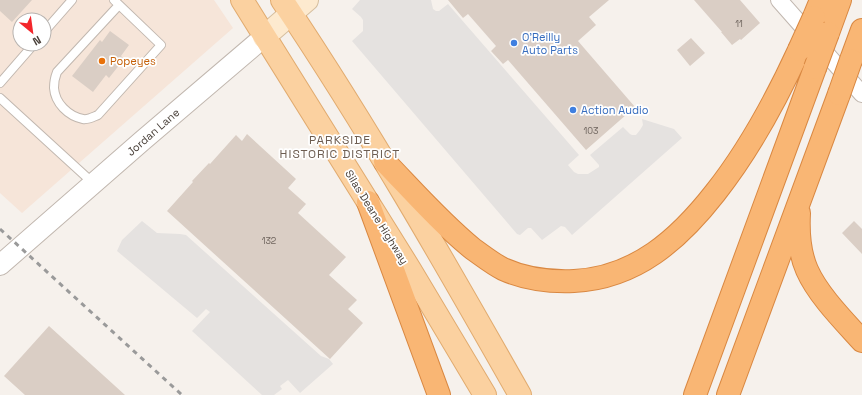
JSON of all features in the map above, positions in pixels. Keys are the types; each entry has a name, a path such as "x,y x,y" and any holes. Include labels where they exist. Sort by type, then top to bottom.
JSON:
{"highway":[{"path":"385,162 455,234 480,254 503,269 531,278 555,281 581,281 618,272 653,254 679,233 699,213 724,181 755,134 775,100 799,50 821,17 840,0"},
{"path":"695,395 815,68 821,17"},
{"path":"728,395 862,30"},
{"path":"802,193 798,229 806,269 825,299 862,341"},
{"path":"368,202 440,395"}],"main road":[{"name":"Silas Deane Highway","path":"242,0 368,202 485,395"},
{"name":"Jordan Lane","path":"264,37 294,4"},
{"path":"294,4 340,90 385,162 520,395"}],"street":[{"path":"779,0 862,94"},
{"name":"Jordan Lane","path":"0,265 93,183 264,37"}],"lane":[{"path":"52,23 72,0"},
{"path":"116,3 161,44 98,115 83,119 72,115 64,109 57,99 54,86 57,72 116,3"},
{"path":"0,83 27,52"},
{"path":"0,98 93,183"}],"shaded area":[{"path":"0,0 214,0 233,28 22,213 0,193"},
{"path":"360,0 431,0 433,9 436,11 439,11 448,4 579,155 568,165 578,174 588,174 599,167 590,155 623,127 630,134 636,135 643,125 642,119 674,129 682,138 572,235 565,227 561,226 542,240 531,228 528,228 520,235 517,234 352,41 363,31 363,20 352,9"},
{"path":"142,221 157,233 186,235 321,356 329,359 333,364 300,393 288,380 280,386 282,389 274,395 262,395 192,331 210,312 206,309 197,318 117,251 122,240"}],"building":[{"path":"0,0 32,0 21,12 12,12 12,22 0,11"},
{"path":"448,0 609,0 589,17 596,25 578,41 635,107 586,150 508,60 503,64 491,51 496,46 468,14 463,18"},
{"path":"694,0 740,0 760,23 741,40 740,39 732,45"},
{"path":"110,31 129,45 121,56 124,59 109,78 106,75 93,92 72,76 100,40 102,42"},
{"path":"691,38 705,53 690,66 677,50"},
{"path":"247,134 296,179 288,188 306,204 298,213 346,257 329,275 357,300 348,309 363,323 330,359 167,211 193,182 192,181 209,163 210,164 236,135 242,141"},
{"path":"854,221 862,229 862,254 842,233"},
{"path":"49,326 125,395 25,395 4,376"}],"railway":[{"path":"0,229 182,395"}],"place":[{"name":"O'Reilly Auto Parts","path":"514,43"},
{"name":"Popeyes","path":"102,61"},
{"name":"Action Audio","path":"573,110"}],"district":[{"name":"PARKSIDE HISTORIC DISTRICT","path":"340,147"}]}
